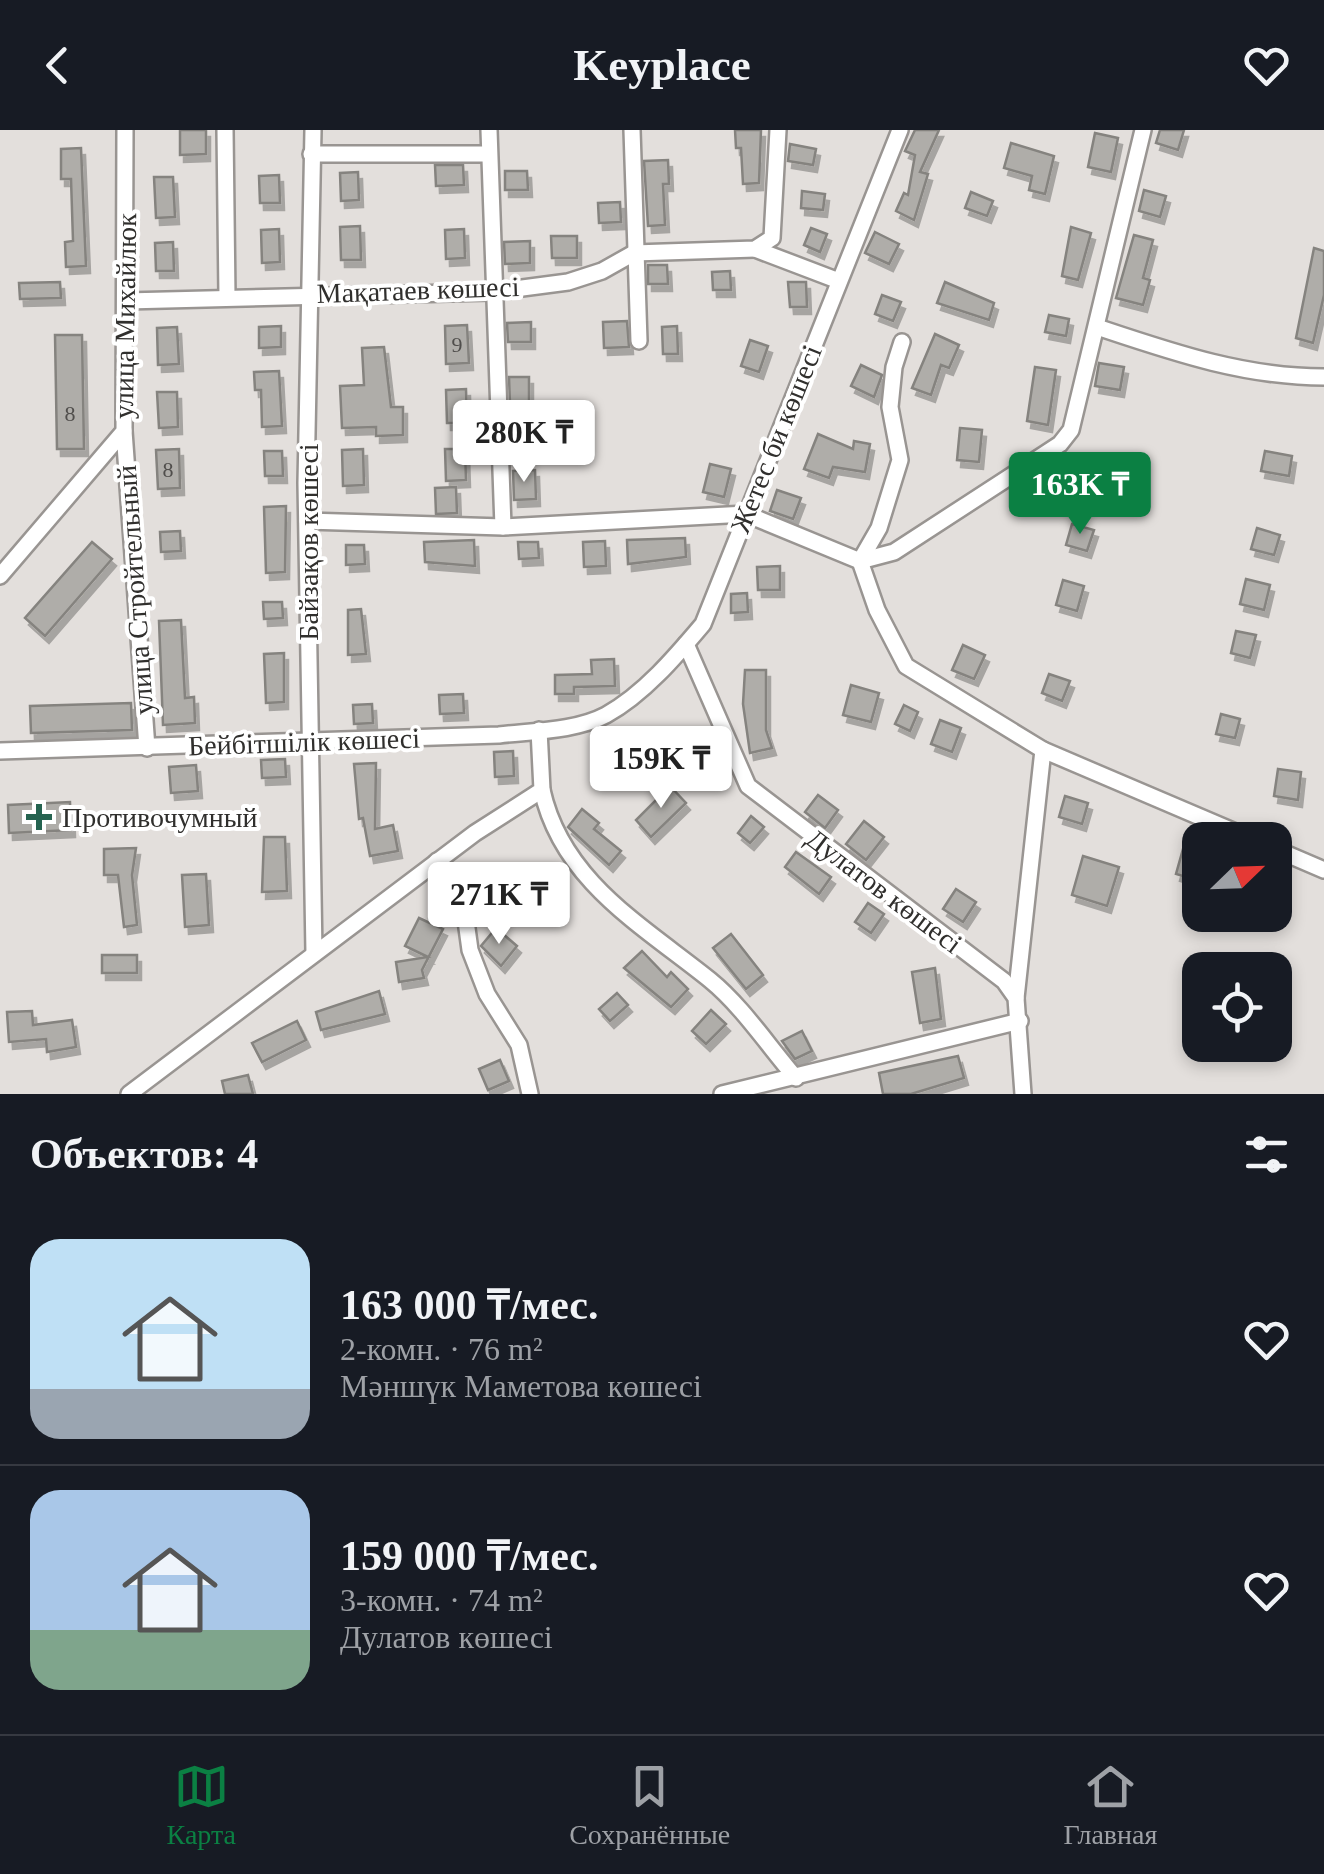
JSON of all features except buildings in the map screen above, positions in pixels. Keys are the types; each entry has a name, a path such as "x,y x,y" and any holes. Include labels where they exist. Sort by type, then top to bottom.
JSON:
{"street":[{"name":"улица Михайлюк","path":"0,576 124,431 125,130"},
{"path":"225,130 227,297"},
{"name":"Байзақов көшесі","path":"313,130 307,522 314,954"},
{"path":"489,130 492,292 500,336 503,527"},
{"path":"632,130 639,341"},
{"path":"755,248 772,238 778,130"},
{"name":"Жетес би көшесі","path":"606,715 666,666 703,624 900,130"},
{"path":"307,522 503,527 746,514 860,560 894,552 1060,444 1078,411 1143,130"},
{"path":"311,154 490,154"},
{"name":"Мақатаев көшесі","path":"126,301 492,292 568,282 634,253 755,248"},
{"path":"755,248 839,282"},
{"path":"1097,327 1184,356 1272,377 1324,377"},
{"path":"902,342 894,367 890,407 900,460 879,528 860,560 877,610 906,666 1043,750 1212,822"},
{"name":"улица Стройтельный","path":"124,431 146,748"},
{"name":"Дулатов көшесі","path":"686,644 748,786 1004,981 1016,998"},
{"name":"Бейбітшілік көшесі","path":"0,751 539,730 606,715"},
{"path":"539,730 542,790 550,825 607,898 651,940 712,982 796,1078"},
{"path":"1023,1094 1016,998 1043,750"},
{"path":"129,1094 437,861 542,790"},
{"path":"1292,856 1324,870"},
{"path":"437,861 463,899 470,950 486,994 518,1045 530,1094"},
{"path":"722,1094 1020,1021"}],"place":[{"name":"Противочумный","path":"39,817"}]}
